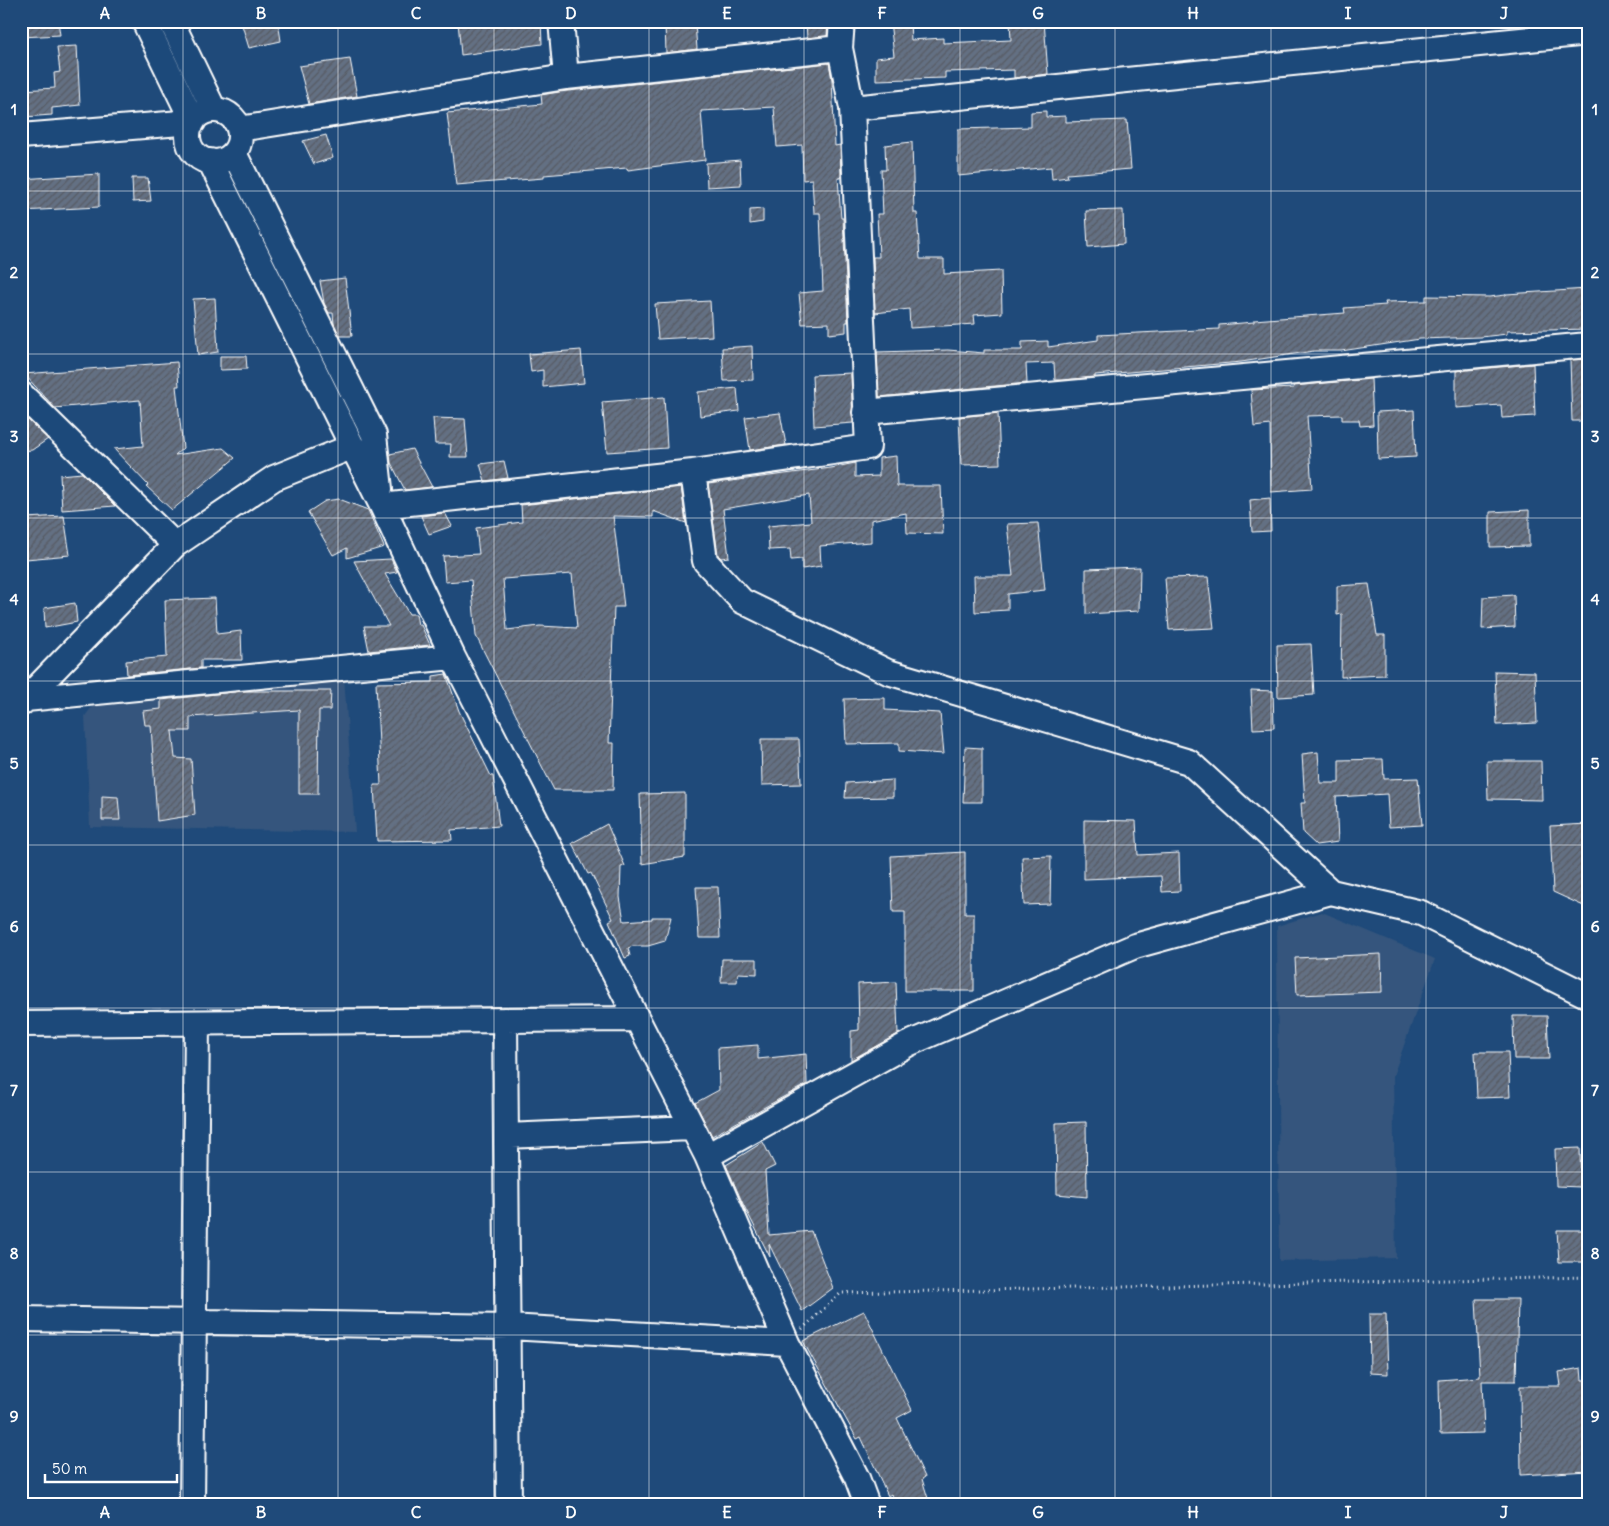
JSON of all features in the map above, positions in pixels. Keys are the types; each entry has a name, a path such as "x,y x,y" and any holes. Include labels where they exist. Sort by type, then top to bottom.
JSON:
{"street":[{"path":"144,21 193,122"},
{"path":"171,21 214,110"},
{"path":"561,21 566,77"},
{"path":"382,506 693,472 868,447 852,108 840,48 842,21"},
{"path":"852,108 1588,33"},
{"path":"239,128 566,77 840,48"},
{"path":"214,110 229,115 239,128 240,136 234,153 219,161 202,159 190,146 188,138 193,122 198,116 214,110"},
{"path":"21,136 193,122"},
{"path":"234,153 374,435 382,506"},
{"path":"210,161 382,506 453,657 706,1156 787,1343 857,1478 866,1505"},
{"path":"866,412 1588,345"},
{"path":"21,394 175,545"},
{"path":"24,702 175,545 274,478 352,447"},
{"path":"693,472 705,561 742,601 888,672 1189,762 1332,892"},
{"path":"24,702 453,657"},
{"path":"706,1156 908,1044 1135,946 1332,892 1421,913 1588,996"},
{"path":"21,1024 637,1019"},
{"path":"505,1020 509,1505"},
{"path":"192,1505 196,1322 197,1023"},
{"path":"506,1136 692,1128"},
{"path":"21,1319 509,1327 787,1343"}],"path":[{"path":"787,1343 841,1293 1588,1277"}],"shaded area":[{"path":"344,676 355,832 90,827 85,716 98,699"},
{"path":"1322,912 1435,959 1393,1076 1396,1258 1279,1261 1277,926"}],"building":[{"path":"21,21 58,21 60,35 21,37"},
{"path":"257,21 278,21 281,41 249,48 242,25"},
{"path":"458,21 541,21 542,44 461,55"},
{"path":"806,21 828,21 827,36 807,38"},
{"path":"890,21 910,21 911,40 943,38 943,43 1011,40 1010,21 1044,21 1048,74 1014,78 1014,70 945,72 945,78 876,80 876,58 894,56"},
{"path":"695,23 697,49 666,53 665,24"},
{"path":"77,46 80,105 52,108 52,115 24,117 23,90 55,88 54,73 60,72 57,47"},
{"path":"350,59 357,96 309,104 299,66"},
{"path":"829,63 832,80 835,146 840,145 841,178 838,178 841,218 843,218 848,322 846,322 846,332 829,334 829,323 802,324 799,293 823,291 820,213 814,213 812,179 803,180 802,145 777,147 774,107 701,111 705,160 628,170 627,168 544,175 544,178 456,185 447,113 542,104 541,95 559,92"},
{"path":"1046,111 1046,117 1066,116 1066,122 1127,120 1131,169 1067,174 1068,177 1052,179 1051,167 958,176 958,129 1031,127 1031,112"},
{"path":"326,135 333,158 314,164 303,141"},
{"path":"912,142 914,213 917,213 920,259 944,259 944,274 1001,271 1002,313 974,315 975,324 910,328 909,309 875,313 873,257 879,257 877,214 883,214 881,170 886,170 885,145"},
{"path":"740,160 741,185 707,187 706,163"},
{"path":"99,174 99,207 21,211 21,179"},
{"path":"132,178 148,178 151,201 133,202"},
{"path":"763,209 763,222 750,224 750,210"},
{"path":"1123,210 1124,244 1088,247 1086,211"},
{"path":"345,278 352,336 340,336 334,324 333,313 329,313 324,303 320,281"},
{"path":"1588,289 1588,329 1507,331 1507,334 1481,337 1420,339 1341,351 1314,351 1241,362 1095,375 1095,377 1062,380 1055,380 1054,363 1026,364 1027,383 879,397 877,352 948,350 984,353 984,350 1022,350 1022,342 1048,341 1048,347 1098,340 1098,335 1219,329 1219,325 1254,322 1254,320 1345,313 1344,308 1386,305 1385,302 1426,301 1426,296 1489,297 1506,294"},
{"path":"215,298 218,352 198,355 193,299"},
{"path":"710,301 712,336 658,339 655,304"},
{"path":"752,346 753,380 724,381 722,348"},
{"path":"581,350 584,383 543,387 543,370 531,372 529,354"},
{"path":"220,356 246,356 247,369 220,370"},
{"path":"1588,359 1588,421 1572,421 1570,360"},
{"path":"177,362 179,386 176,386 183,448 175,455 223,448 235,458 172,510 146,486 148,485 114,449 143,446 140,400 55,408 24,374"},
{"path":"1533,364 1535,416 1502,418 1501,405 1456,408 1456,371"},
{"path":"851,373 853,423 814,426 812,375"},
{"path":"1371,379 1373,425 1360,426 1359,420 1342,420 1342,415 1307,416 1312,489 1271,492 1270,425 1254,427 1251,390 1294,388 1293,386"},
{"path":"737,388 739,411 700,416 698,392"},
{"path":"664,397 667,448 607,452 602,402"},
{"path":"1414,410 1416,457 1378,459 1377,412"},
{"path":"780,413 786,445 750,450 745,417"},
{"path":"998,413 1000,464 961,465 959,417"},
{"path":"21,416 24,416 48,439 32,450 21,451"},
{"path":"433,418 465,419 468,457 450,457 451,444 435,444"},
{"path":"412,449 432,487 405,490 391,463 390,454"},
{"path":"896,456 897,486 941,486 943,534 907,533 906,513 871,520 871,542 820,546 821,566 802,569 802,559 791,560 790,549 769,550 768,526 811,522 809,495 723,509 729,557 721,558 718,555 708,484 831,468 855,463 855,477 879,476 879,458"},
{"path":"504,461 508,478 485,481 480,464"},
{"path":"82,473 115,506 62,510 60,475"},
{"path":"681,487 686,523 653,511 653,517 613,516 624,607 614,607 609,743 614,743 613,790 554,790 476,636 471,580 445,582 443,556 479,554 476,528 522,522 521,505","holes":["572,574 577,628 540,626 507,630 503,579"]},
{"path":"1270,498 1271,531 1252,532 1250,500"},
{"path":"339,499 368,510 384,547 347,558 347,548 333,555 308,512 325,501"},
{"path":"1529,510 1529,546 1490,547 1490,512"},
{"path":"445,513 452,526 429,534 421,516"},
{"path":"64,516 70,555 26,559 24,518"},
{"path":"1038,523 1045,590 1008,594 1008,610 975,612 974,576 1013,576 1007,524"},
{"path":"391,559 397,572 385,574 409,614 416,614 418,625 421,625 430,645 369,651 364,626 389,626 354,561"},
{"path":"1140,567 1139,611 1086,614 1086,569"},
{"path":"1208,577 1214,628 1169,630 1165,578"},
{"path":"1369,584 1377,635 1385,635 1385,675 1341,677 1342,614 1337,615 1337,586"},
{"path":"1514,595 1515,627 1482,629 1483,597"},
{"path":"215,598 217,634 241,631 242,660 201,660 201,668 127,675 126,661 167,657 165,600"},
{"path":"75,603 77,622 45,628 44,608"},
{"path":"1311,644 1314,695 1278,697 1277,645"},
{"path":"1495,671 1535,672 1537,723 1497,725"},
{"path":"446,674 459,711 491,776 493,776 499,826 451,830 452,840 377,841 374,785 381,785 376,683 433,682 433,676"},
{"path":"1251,690 1273,691 1274,728 1253,729"},
{"path":"243,691 331,691 330,710 319,710 318,794 299,794 299,710 190,717 190,731 172,731 175,758 191,759 195,815 157,821 151,725 145,725 143,711 161,709 161,700"},
{"path":"885,698 885,710 940,713 944,754 899,751 899,743 846,744 844,699"},
{"path":"761,739 799,739 801,784 762,785"},
{"path":"965,747 982,748 982,802 963,802"},
{"path":"1318,752 1320,783 1339,783 1339,760 1383,759 1384,779 1418,778 1422,825 1389,827 1387,794 1336,797 1338,842 1316,845 1303,833 1301,803 1305,803 1302,754"},
{"path":"1487,761 1541,761 1542,800 1488,799"},
{"path":"893,780 893,797 845,798 846,783"},
{"path":"685,793 685,857 642,864 640,794"},
{"path":"102,796 118,797 120,820 102,820"},
{"path":"1084,820 1136,821 1138,855 1179,853 1180,891 1162,892 1161,876 1084,879"},
{"path":"607,824 625,866 621,867 620,897 624,921 652,919 652,917 671,917 665,941 648,946 628,948 630,956 625,958 609,921 613,919 591,873 588,874 572,843"},
{"path":"1588,824 1588,908 1553,892 1550,826"},
{"path":"965,852 965,914 974,914 974,991 905,991 905,912 893,912 891,856"},
{"path":"1051,856 1050,904 1024,905 1022,857"},
{"path":"696,887 718,887 720,938 699,938"},
{"path":"1381,954 1382,992 1297,995 1295,958"},
{"path":"722,959 757,959 757,974 738,973 737,982 721,982"},
{"path":"896,982 898,1034 851,1060 851,1031 859,1030 858,984"},
{"path":"1513,1016 1547,1016 1549,1059 1514,1059"},
{"path":"758,1045 758,1059 806,1054 807,1084 712,1136 695,1103 719,1090 718,1048"},
{"path":"1475,1052 1508,1052 1510,1097 1477,1098"},
{"path":"1086,1122 1087,1197 1057,1194 1056,1123"},
{"path":"763,1142 775,1166 765,1171 769,1235 811,1231 833,1288 802,1311 769,1244 770,1257 726,1165"},
{"path":"1580,1148 1581,1187 1556,1186 1555,1149"},
{"path":"1557,1230 1588,1230 1588,1262 1559,1262"},
{"path":"1476,1299 1518,1299 1516,1381 1482,1381 1484,1433 1440,1434 1439,1380 1480,1377"},
{"path":"864,1311 912,1410 897,1418 925,1477 922,1479 930,1505 896,1505 891,1494 888,1496 861,1437 857,1439 803,1341"},
{"path":"1369,1314 1386,1314 1388,1374 1370,1373"},
{"path":"1581,1368 1582,1380 1588,1380 1588,1471 1521,1475 1520,1386 1561,1386 1559,1372"}]}
